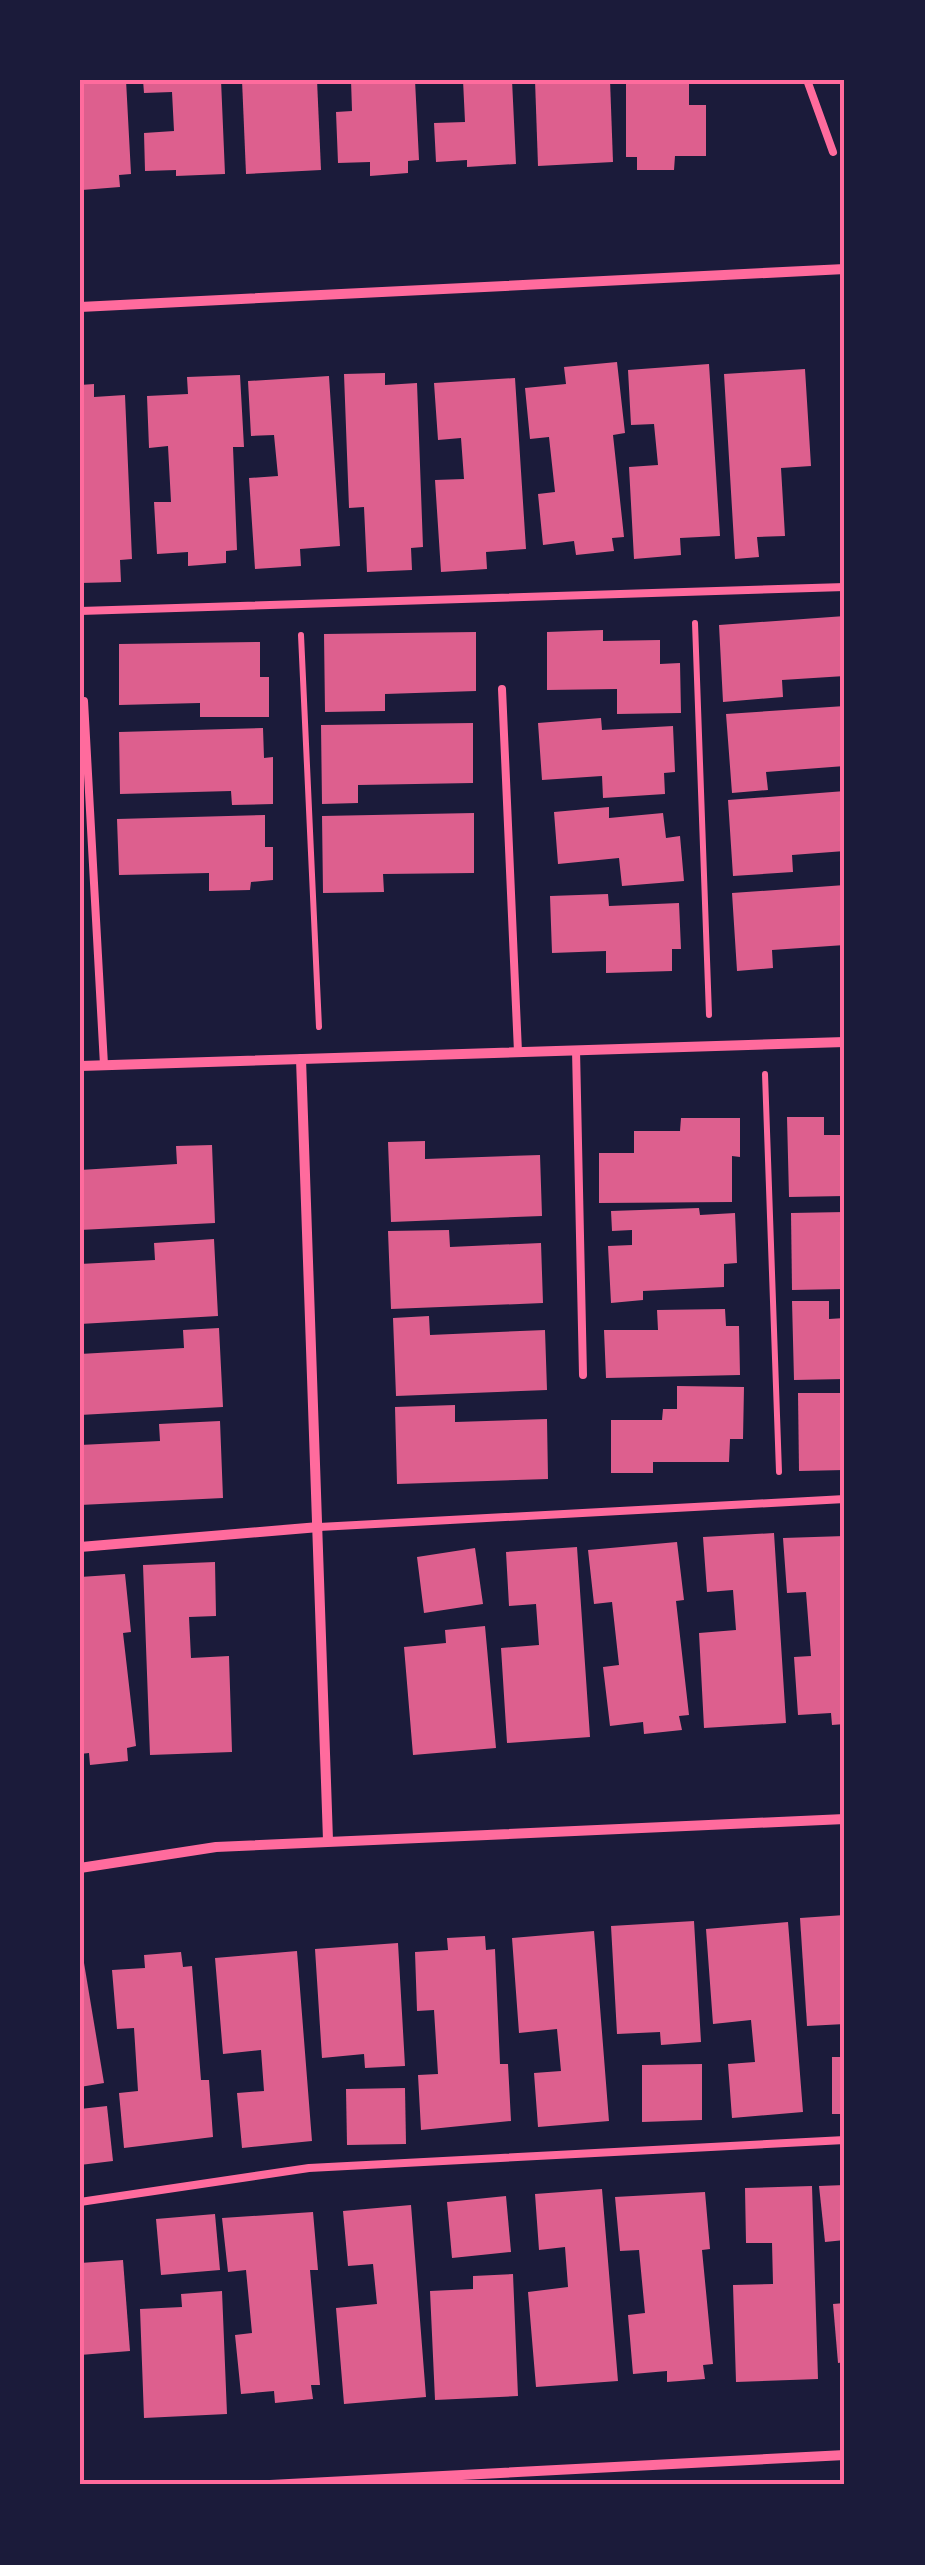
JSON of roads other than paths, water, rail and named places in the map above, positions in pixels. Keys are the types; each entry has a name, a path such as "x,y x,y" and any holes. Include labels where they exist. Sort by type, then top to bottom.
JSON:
{"street":[{"path":"80,306 845,268"},
{"path":"80,1066 845,1042"},
{"path":"301,1059 328,1840"},
{"path":"80,1547 318,1527"},
{"path":"80,1868 216,1847 845,1820"},
{"path":"270,2485 845,2455"}],"lane":[{"path":"806,80 834,152"},
{"path":"80,611 845,587"},
{"path":"502,689 518,1052"},
{"path":"84,701 104,1065"},
{"path":"576,1050 583,1375"},
{"path":"318,1527 845,1498"},
{"path":"80,2202 309,2168 845,2140"}]}
